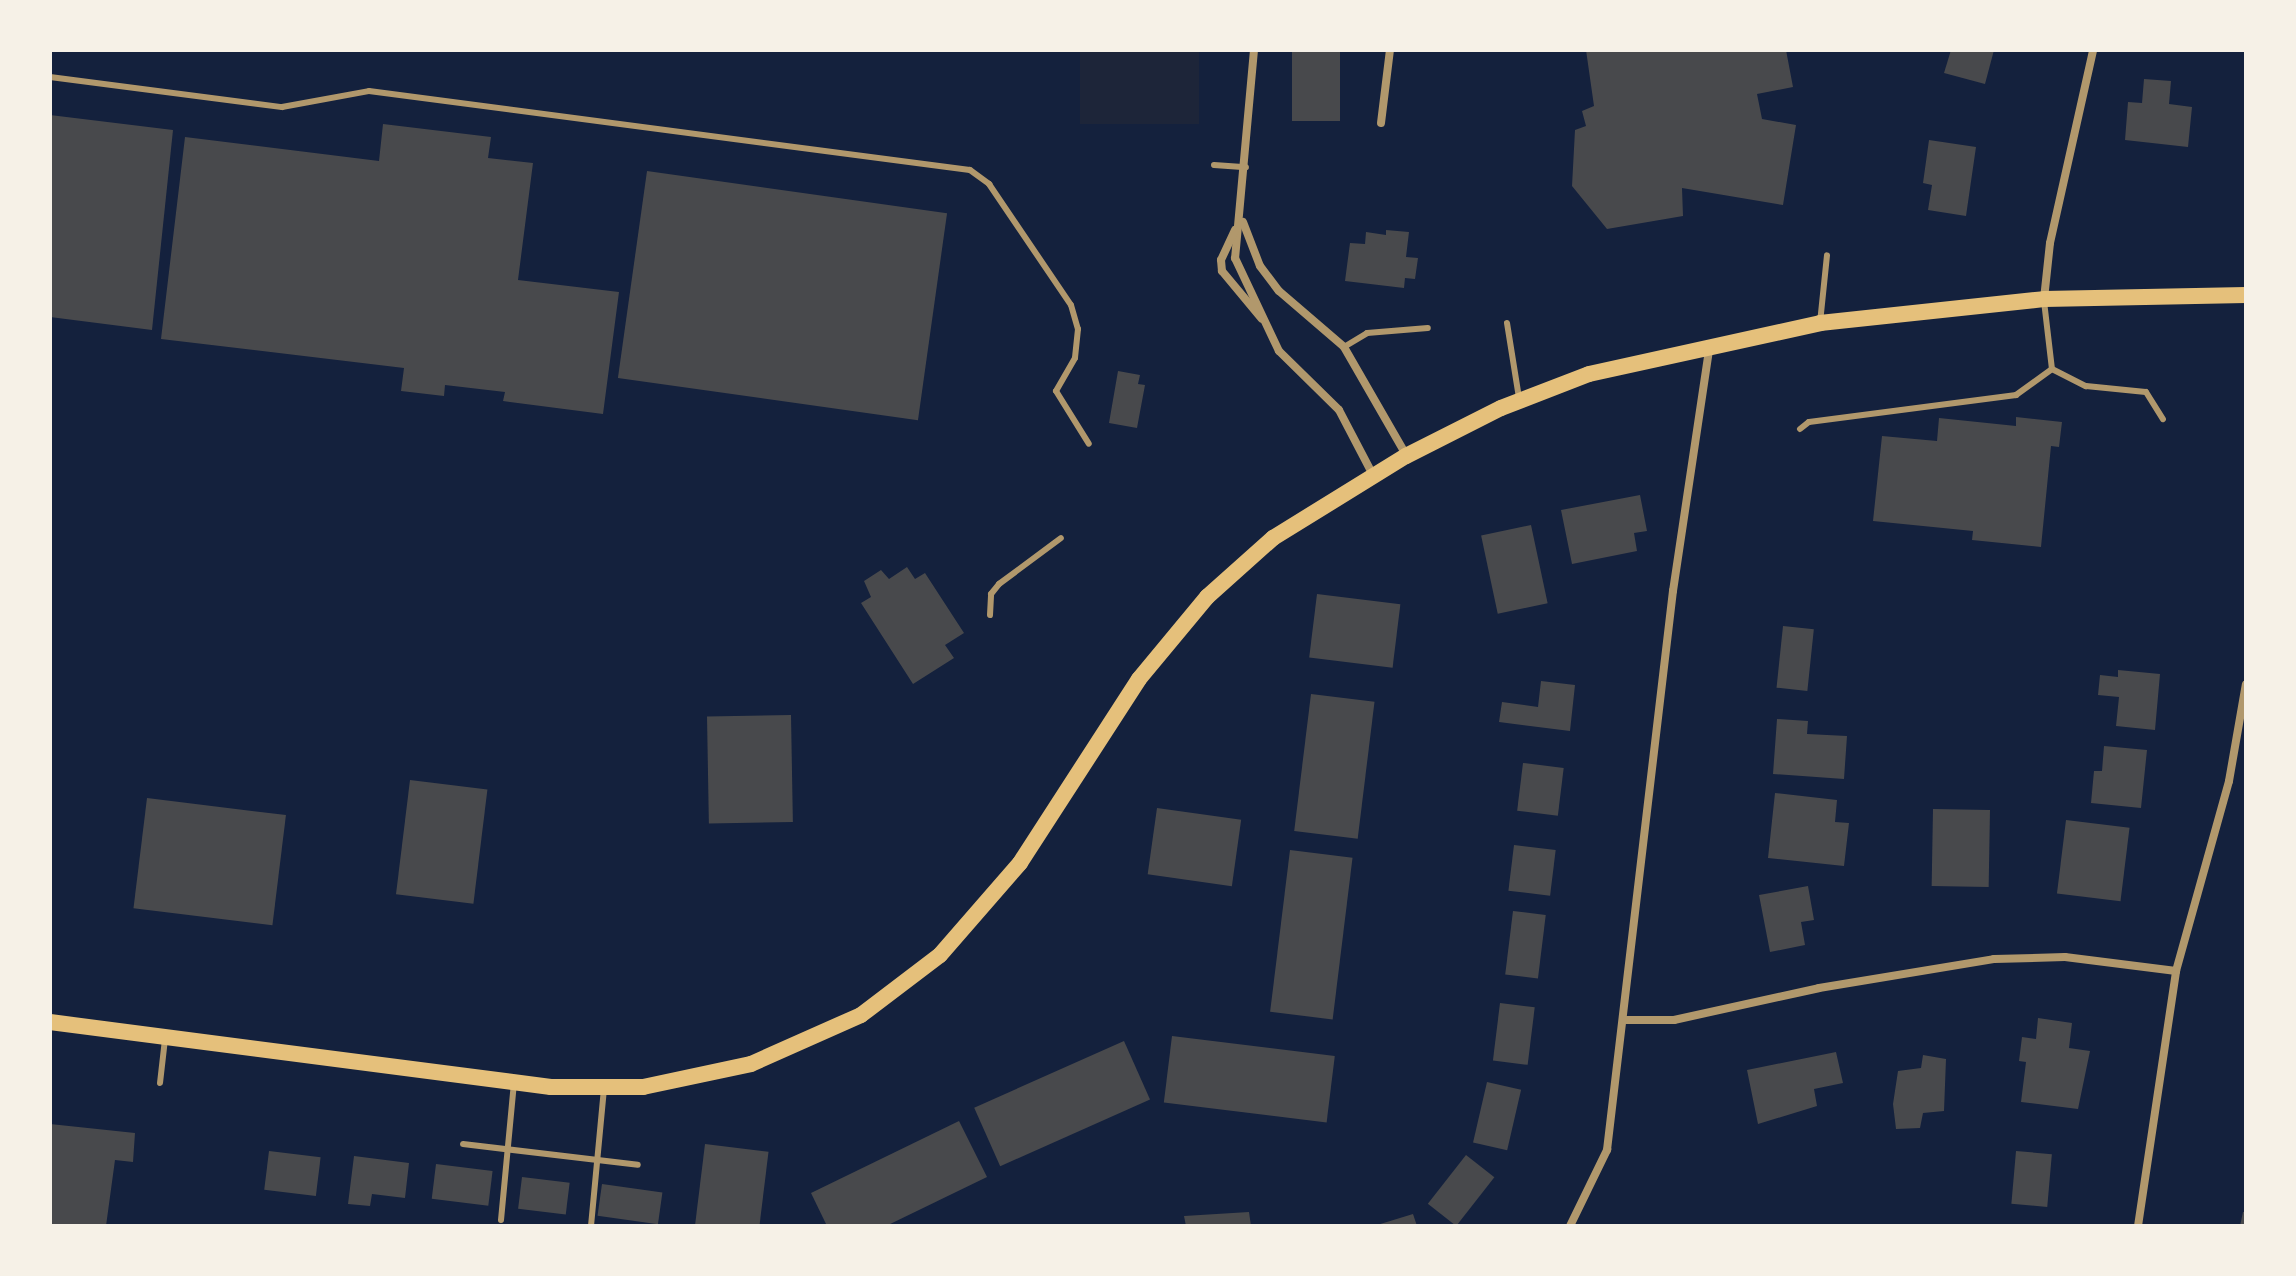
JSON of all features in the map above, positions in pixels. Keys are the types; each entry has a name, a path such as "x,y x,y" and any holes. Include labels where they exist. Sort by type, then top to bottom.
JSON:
{"main road":[{"path":"50,1022 514,1082 604,1088 700,1079 751,1064 828,1033 892,995 984,910 1034,844 1139,679 1207,597 1273,538 1406,456 1520,401 1589,374 1709,350 1820,323 2044,299 2246,295"}],"street":[{"path":"1254,50 1242,215 1235,258 1286,359 1339,410 1373,475"},
{"path":"1381,123 1390,50"},
{"path":"2044,299 2050,243 2093,50"},
{"path":"1242,215 1221,260 1222,271 1231,287 1267,324"},
{"path":"1242,215 1253,254 1279,291 1344,347 1406,456"},
{"path":"1570,1226 1607,1150 1626,1020 1673,591 1709,350"},
{"path":"2138,1226 2176,971 2229,781 2246,684"},
{"path":"1626,1020 1674,1020 1819,988 1994,959 2065,957 2176,971"}],"lane":[{"path":"50,77 282,107 369,91 970,170 989,184 1071,305 1078,329 1075,358 1056,391 1089,444"},
{"path":"1214,165 1246,167"},
{"path":"1820,323 1827,255"},
{"path":"2044,299 2052,369"},
{"path":"1507,323 1520,401"},
{"path":"1344,347 1367,333 1428,328"},
{"path":"2052,369 2086,386 2146,392 2163,419"},
{"path":"1800,429 1809,422 2016,395 2052,369"},
{"path":"990,615 991,594 999,584 1061,538"},
{"path":"160,1083 165,1039"},
{"path":"501,1220 514,1082"},
{"path":"591,1226 604,1088"},
{"path":"463,1144 638,1165"}],"shaded area":[{"path":"1080,50 1199,50 1199,124 1080,124"}],"building":[{"path":"1292,50 1340,50 1340,121 1292,121"},
{"path":"1586,50 1786,50 1793,87 1757,94 1762,119 1796,125 1783,205 1682,188 1683,216 1607,229 1572,186 1575,130 1586,126 1582,111 1594,106"},
{"path":"1951,50 1994,50 1985,84 1944,73"},
{"path":"2144,79 2171,81 2169,104 2192,107 2188,147 2125,140 2128,102 2142,103"},
{"path":"50,115 173,130 152,330 50,317"},
{"path":"383,124 491,137 488,158 533,163 518,280 619,292 603,414 503,401 505,392 445,385 444,396 401,391 404,368 161,339 185,137 379,161"},
{"path":"1929,140 1976,147 1966,216 1928,210 1932,185 1923,183"},
{"path":"647,171 947,213 918,420 618,378"},
{"path":"1386,230 1409,232 1406,257 1418,258 1415,279 1405,278 1404,288 1345,281 1350,243 1365,244 1366,232 1386,235"},
{"path":"1118,371 1140,375 1138,384 1145,385 1137,428 1109,423"},
{"path":"2016,417 2062,422 2059,447 2051,446 2041,547 1972,540 1973,531 1873,521 1882,436 1937,441 1939,418 2016,426"},
{"path":"1640,495 1647,531 1634,533 1637,551 1572,564 1561,510"},
{"path":"1531,525 1548,603 1498,614 1481,536"},
{"path":"907,567 915,579 925,573 964,633 945,645 954,658 913,684 861,603 871,597 864,581 881,570 889,579"},
{"path":"1317,594 1400,604 1393,668 1309,658"},
{"path":"1783,626 1814,629 1807,691 1777,688"},
{"path":"2118,670 2160,674 2155,730 2116,726 2119,697 2098,695 2100,675 2118,677"},
{"path":"1541,681 1575,685 1570,731 1499,722 1502,702 1538,707"},
{"path":"1311,694 1375,702 1358,839 1294,831"},
{"path":"791,715 793,822 709,823 707,716"},
{"path":"1777,719 1808,721 1807,734 1847,736 1844,779 1773,774"},
{"path":"2104,746 2147,750 2141,808 2091,803 2094,771 2102,771"},
{"path":"1523,763 1564,768 1558,816 1517,811"},
{"path":"410,780 487,790 473,904 396,894"},
{"path":"1775,793 1837,800 1835,822 1849,823 1844,866 1768,858"},
{"path":"147,798 286,815 272,925 133,908"},
{"path":"1157,808 1241,820 1232,886 1148,874"},
{"path":"1933,809 1990,810 1989,887 1932,886"},
{"path":"2066,820 2130,828 2121,901 2057,893"},
{"path":"1514,845 1556,850 1550,896 1508,891"},
{"path":"1290,850 1353,858 1333,1019 1270,1012"},
{"path":"1808,886 1814,920 1801,922 1805,945 1770,952 1759,895"},
{"path":"1513,911 1546,915 1538,979 1505,975"},
{"path":"1500,1003 1535,1007 1528,1065 1493,1061"},
{"path":"2038,1018 2072,1023 2069,1048 2090,1051 2078,1109 2021,1102 2026,1062 2019,1061 2022,1037 2036,1039"},
{"path":"1172,1036 1335,1056 1327,1122 1164,1103"},
{"path":"1124,1041 1150,1099 1000,1166 974,1108"},
{"path":"1836,1052 1843,1083 1814,1089 1817,1106 1758,1124 1747,1070"},
{"path":"1923,1055 1946,1059 1944,1111 1923,1113 1920,1128 1896,1129 1893,1104 1898,1071 1921,1068"},
{"path":"1487,1082 1521,1090 1507,1150 1473,1142"},
{"path":"959,1121 987,1177 886,1226 827,1226 811,1193"},
{"path":"50,1124 135,1133 133,1162 115,1160 106,1226 50,1226"},
{"path":"705,1144 769,1152 759,1226 695,1226"},
{"path":"269,1151 321,1157 316,1196 264,1190"},
{"path":"2016,1151 2052,1154 2047,1207 2011,1204"},
{"path":"1466,1155 1494,1177 1456,1226 1428,1204"},
{"path":"354,1156 409,1163 405,1198 372,1194 370,1206 348,1204"},
{"path":"436,1164 493,1171 488,1206 432,1199"},
{"path":"522,1177 570,1183 566,1215 518,1209"},
{"path":"602,1184 662,1192 658,1224 598,1216"},
{"path":"1249,1212 1251,1226 1186,1226 1184,1216"},
{"path":"2243,1212 2246,1212 2246,1226 2240,1226"},
{"path":"1413,1214 1417,1226 1377,1225"}]}
